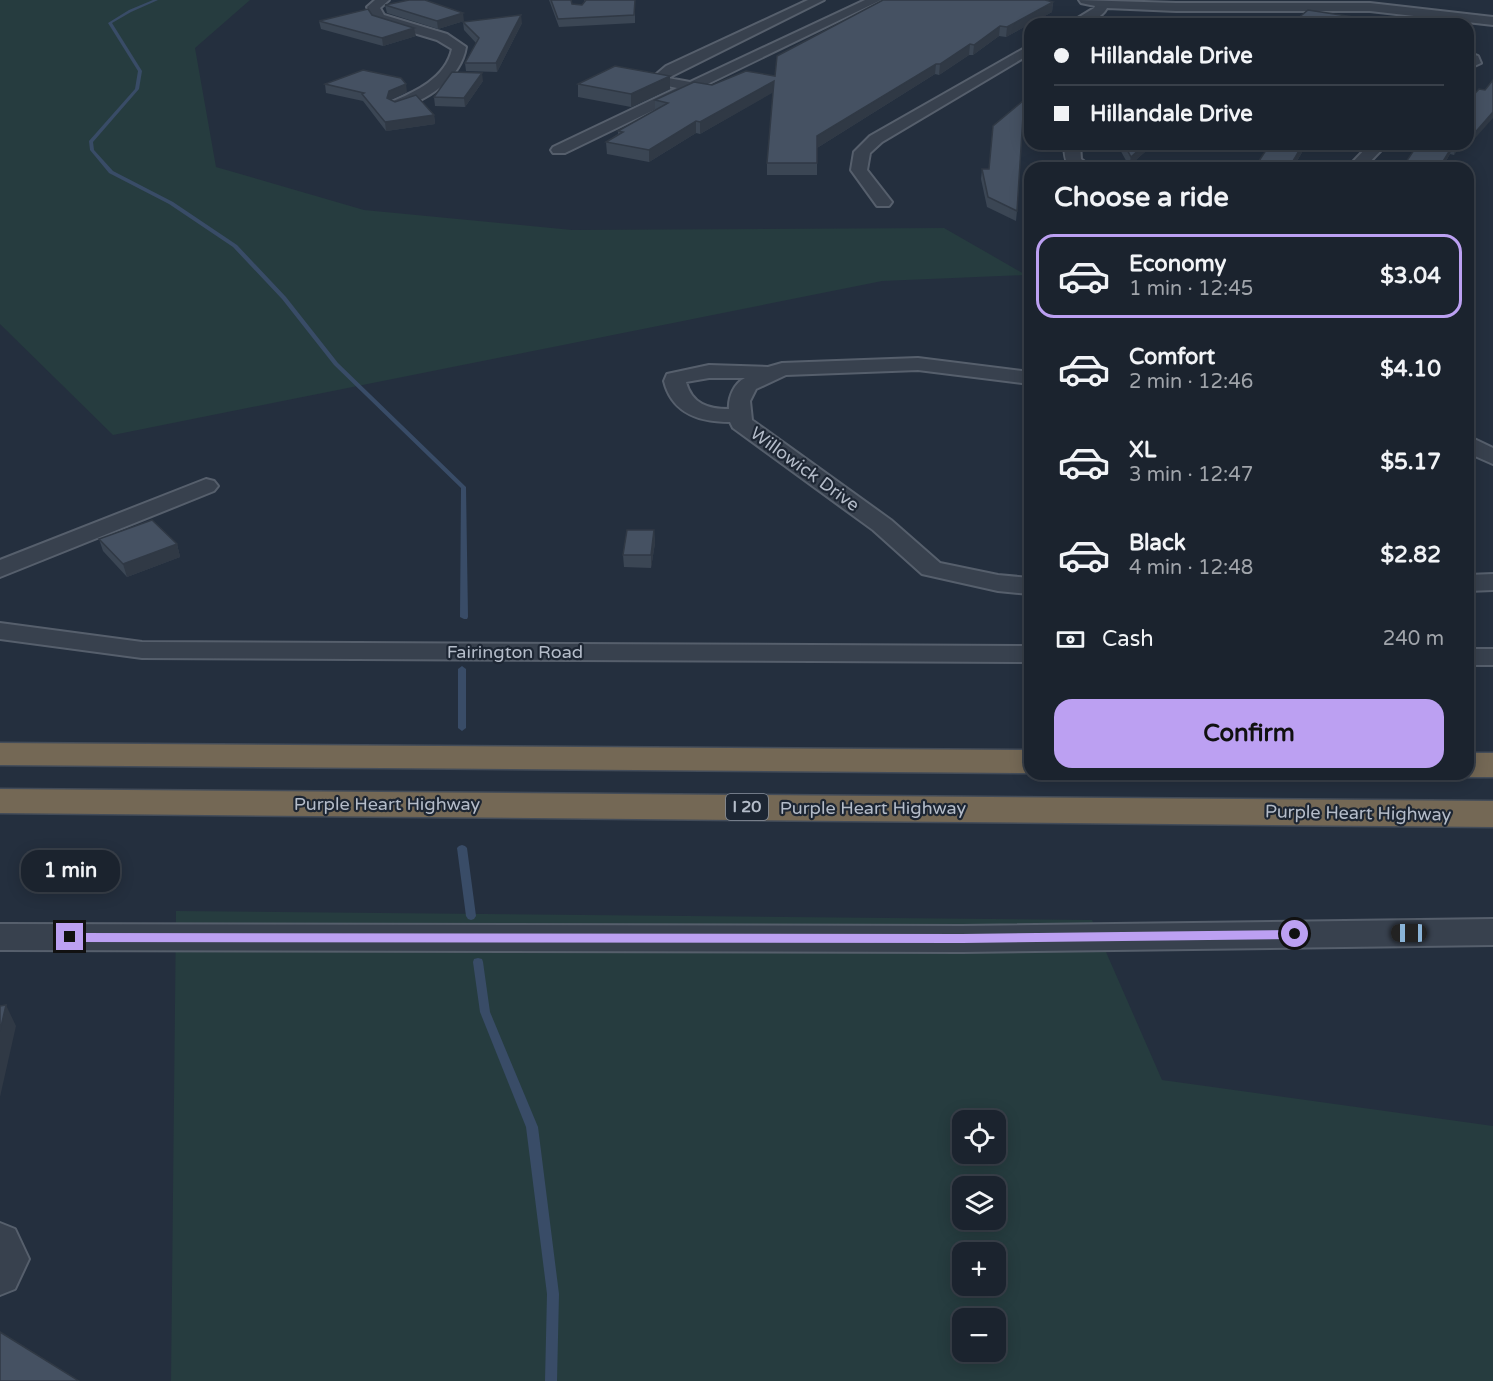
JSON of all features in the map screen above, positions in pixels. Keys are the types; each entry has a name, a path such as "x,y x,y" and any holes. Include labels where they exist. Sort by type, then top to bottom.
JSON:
{"highway":[{"path":"0,754 1024,762"},
{"path":"1474,765 1493,765"},
{"name":"Purple Heart Highway","path":"0,801 1493,814"}],"street":[{"path":"383,0 373,7 379,18 442,37 459,47 459,54 453,62 423,94 396,105"},
{"path":"691,87 663,81 660,77 671,69 818,0"},
{"path":"559,150 875,0"},
{"path":"1085,0 1176,7 1242,3 1370,7 1467,18"},
{"path":"1374,0 1493,12"},
{"path":"1086,18 1100,10 1105,2"},
{"path":"1242,3 1253,18"},
{"path":"1474,19 1493,21"},
{"path":"883,202 859,170 862,152 876,139 1024,53"},
{"path":"1362,162 1373,150"},
{"name":"Willowick Drive","path":"1024,377 918,364 782,369 747,385 739,401 741,423 882,525 931,569 998,583 1024,585"},
{"path":"740,415 699,414 687,407 675,385 675,379 681,376 722,371 771,374"},
{"path":"1474,446 1493,457"},
{"path":"0,569 206,486"},
{"path":"1474,583 1493,582"},
{"name":"Fairington Road","path":"0,631 142,650 1024,654"},
{"path":"1474,657 1493,657"},
{"path":"0,937 962,939 1493,932"},
{"path":"0,1242 8,1259 0,1275"}],"green space":[{"path":"0,0 250,0 195,48 216,167 364,210 572,230 944,228 1024,274 882,281 113,435 0,324"},
{"path":"176,911 1092,920 1162,1080 1493,1126 1493,1381 171,1381"}],"building":[{"path":"409,0 425,0 463,13 437,21 385,5"},
{"path":"551,0 571,0 572,4 582,5 586,0 635,0 634,15 558,19"},
{"path":"883,0 1045,0 1053,2 1007,27 1000,26 974,45 970,44 817,136 817,163 767,163 774,81 700,122 696,121 649,150 606,142 623,132 618,131 668,103 655,100 694,82 712,85 746,71 775,76 777,56"},
{"path":"368,9 372,15 414,28 382,38 319,21"},
{"path":"1308,10 1360,18 1298,18"},
{"path":"521,15 496,63 465,63 479,38 463,22"},
{"path":"615,66 670,76 631,94 578,84"},
{"path":"363,70 401,78 406,84 389,91 387,98 395,102 416,95 434,115 385,122 362,94 364,93 325,84"},
{"path":"452,72 482,73 464,98 434,97"},
{"path":"1493,80 1493,112 1474,134 1474,94 1479,89 1485,90"},
{"path":"1024,100 1017,211 988,197 982,169 989,169 993,126"},
{"path":"1127,150 1139,150 1131,157"},
{"path":"1266,150 1300,150 1292,162 1258,162"},
{"path":"1414,150 1450,150 1443,162 1406,162"},
{"path":"152,520 177,544 123,564 99,539"},
{"path":"627,530 654,530 651,555 623,555"},
{"path":"6,1005 0,1031 0,1006"},
{"path":"0,1332 79,1381 0,1381"}],"waterway":[{"path":"156,0 110,23 140,71 137,89 91,142 92,150 111,172 171,203 235,246 284,298 336,364 464,488 464,617"},
{"path":"462,669 462,728"},
{"path":"462,848 471,916"},
{"path":"478,962 485,1012 532,1127 553,1294 551,1381"}],"route":[{"path":"70,937 962,939 1295,934"}]}
